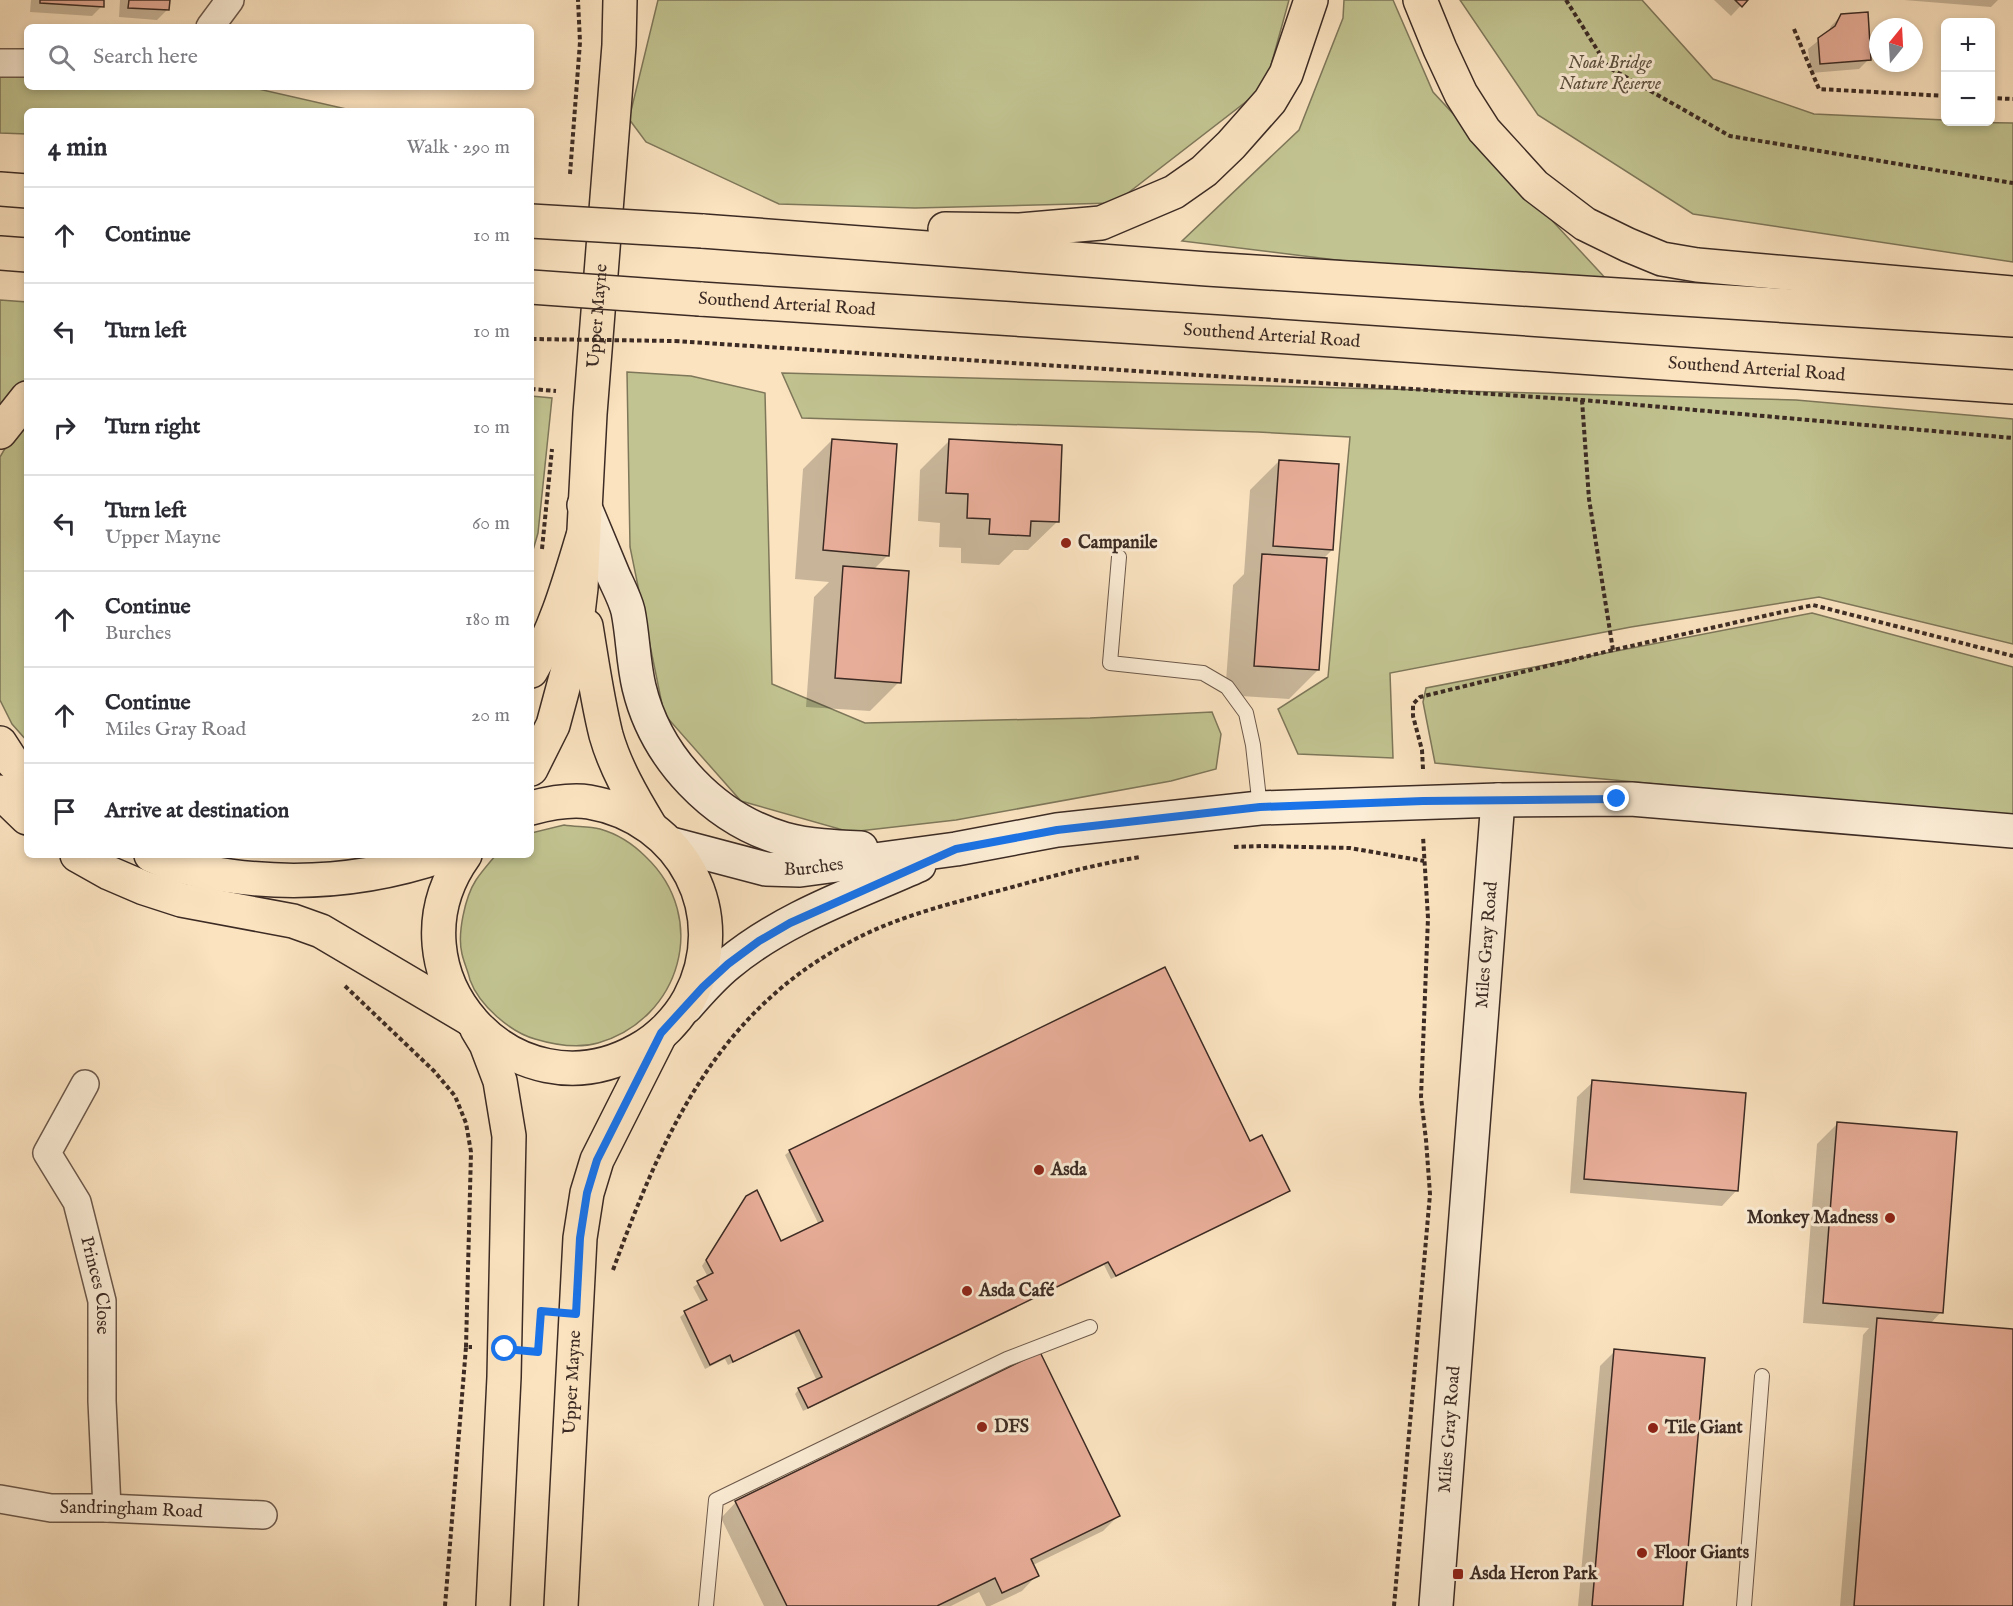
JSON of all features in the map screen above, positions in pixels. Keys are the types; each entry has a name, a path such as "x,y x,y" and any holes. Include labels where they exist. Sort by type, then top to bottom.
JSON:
{"main road":[{"name":"Upper Mayne","path":"534,763 553,725 565,685 574,647 581,588 590,414 619,45 620,0"},
{"name":"Upper Mayne","path":"619,45 632,0"},
{"path":"713,232 1020,230 1101,223 1174,192 1204,171 1231,145 1270,101 1286,74 1311,0"},
{"path":"1420,0 1461,94 1484,130 1535,186 1585,224 1628,245 1662,258 1697,265 2013,293"},
{"path":"0,189 24,191"},
{"path":"534,221 713,232 1207,269 2013,320"},
{"path":"0,253 24,255"},
{"name":"Southend Arterial Road","path":"534,287 2013,387"},
{"path":"0,432 24,402"},
{"path":"534,664 548,637 568,587 584,520"},
{"name":"Upper Mayne","path":"561,1606 580,1238 587,1193 597,1160 671,1023 696,985 703,963 706,937 704,912 697,887 686,864 636,803 607,736 592,664 581,588"},
{"path":"0,743 24,774"},
{"path":"0,792 24,815"},
{"path":"534,807 554,802 588,802 620,810 660,835"},
{"path":"82,858 109,873 172,897 267,915 321,931 472,1023 496,1044 528,1061 566,1068 605,1064 639,1050 671,1023"},
{"path":"157,858 206,873 259,880 314,881 354,878 433,858"},
{"path":"463,858 444,893 438,928 441,963 453,997 486,1044 493,1060 500,1081 508,1128 505,1349 493,1606"}],"street":[{"path":"212,24 230,0"},
{"path":"0,63 24,63"},
{"path":"584,520 627,609 639,687 648,717 667,753 695,785 724,810 752,826 784,839 818,846 956,849"},
{"path":"1498,800 1631,799 2013,831"},
{"name":"Burches","path":"660,835 766,868 800,870 956,849 1057,830 1260,807 1498,800"},
{"name":"Miles Gray Road","path":"1436,1606 1498,800"},
{"name":"Burches","path":"671,1023 703,987 728,964 759,941 790,923 956,849"},
{"name":"Princes Close","path":"85,1084 47,1153 77,1202 102,1301 102,1401 107,1508"},
{"name":"Sandringham Road","path":"0,1499 51,1508 107,1508 263,1515"}],"lane":[{"path":"1119,557 1110,663 1203,673 1227,687 1246,713 1253,745 1260,807"},
{"path":"706,1606 717,1500 1007,1359 1090,1327"},
{"path":"1744,1606 1762,1376"}],"path":[{"path":"570,174 580,42 578,0"},
{"path":"1566,0 1608,67 1730,136 2013,183"},
{"path":"1794,29 1819,89 1941,96"},
{"path":"1995,98 2013,99"},
{"path":"534,339 675,340 1582,400 2013,438"},
{"path":"555,402 557,381"},
{"path":"534,389 556,391"},
{"path":"1582,400 1589,499 1613,650"},
{"path":"542,551 552,446"},
{"path":"1394,1606 1430,1194 1420,1097 1428,918 1424,861 1422,750 1413,716 1413,704 1420,697 1613,650 1814,605 2013,656"},
{"path":"1232,847 1350,848 1424,861"},
{"path":"610,1280 645,1187 685,1104 716,1058 751,1015 799,973 849,942 898,920 1101,863 1146,856"},
{"path":"340,981 434,1071 454,1096 466,1123 471,1152 466,1347 445,1606"},
{"path":"466,1347 505,1349"}],"green space":[{"path":"658,0 1289,0 1265,87 1115,203 915,208 779,204 646,142 629,119"},
{"path":"1344,0 1393,0 1433,92 1621,295 1182,241 1299,130 1343,18"},
{"name":"Noak Bridge Nature Reserve","path":"1460,0 1642,0 1713,79 1814,114 1941,120 1941,126 1995,126 1995,123 2013,123 2013,262 1693,214 1538,115"},
{"path":"0,67 24,68 24,90 263,90 342,108 24,108 24,134 0,133"},
{"path":"0,300 24,302 24,382 0,410"},
{"path":"627,372 691,376 765,393 772,684 865,723 1090,718 1212,712 1221,734 1216,769 1171,781 956,820 850,832 741,801 664,714 630,547"},
{"path":"782,373 1796,400 2013,419 2013,644 1819,597 1631,627 1390,673 1393,758 1298,754 1278,709 1328,677 1350,437 1258,432 802,418"},
{"path":"534,396 552,398 538,533 534,547"},
{"path":"24,424 24,738 12,724 0,700 0,457"},
{"path":"1812,613 2013,667 2013,818 1435,763 1423,702 1426,688"},
{"path":"564,825 591,827 607,831 625,840 646,857 666,882 677,908 681,936 677,964 667,990 650,1012 627,1031 598,1043 582,1046 558,1044 535,1039 506,1024 480,999 470,980 464,961 461,926 472,887 494,858 534,858 534,832"}],"building":[{"path":"40,0 104,0 104,7 40,3"},
{"path":"129,0 170,0 169,10 128,8"},
{"path":"1735,0 1748,0 1742,7"},
{"path":"1868,12 1869,60 1820,64 1818,38 1835,26 1841,14"},
{"path":"832,439 897,444 889,556 823,550"},
{"path":"949,439 1062,445 1059,522 1031,521 1030,536 989,534 990,519 967,518 968,494 946,493"},
{"path":"1279,460 1339,464 1333,550 1273,546"},
{"path":"1262,554 1327,558 1319,670 1254,666"},
{"path":"843,566 909,571 901,683 835,678"},
{"name":"Asda","path":"1165,967 1250,1141 1262,1135 1290,1191 1116,1276 1108,1262 808,1408 798,1388 822,1377 799,1330 733,1362 730,1355 710,1365 684,1311 707,1300 697,1281 713,1273 706,1260 746,1196 757,1190 781,1241 823,1221 789,1150"},
{"path":"1592,1080 1746,1093 1738,1191 1584,1179"},
{"name":"Monkey Madness","path":"1837,1122 1957,1132 1943,1313 1823,1303"},
{"path":"1877,1318 2013,1329 2013,1606 1854,1606"},
{"path":"1614,1349 1705,1358 1683,1606 1592,1606"},
{"name":"DFS","path":"1040,1352 1120,1516 1031,1559 1039,1576 1002,1593 995,1578 937,1606 787,1606 735,1501"}],"place":[{"name":"Campanile","path":"1066,543"},
{"name":"Asda","path":"1039,1170"},
{"name":"Monkey Madness","path":"1890,1218"},
{"name":"Asda Café","path":"967,1291"},
{"name":"DFS","path":"982,1427"},
{"name":"Tile Giant","path":"1653,1428"},
{"name":"Floor Giants","path":"1642,1553"},
{"name":"Asda Heron Park","path":"1458,1574"}],"route":[{"path":"505,1349 538,1352 541,1311 576,1314 580,1238 587,1193 597,1160 661,1033 703,987 728,964 759,941 790,923 956,849 1057,830 1260,807 1423,801 1617,799"}]}
